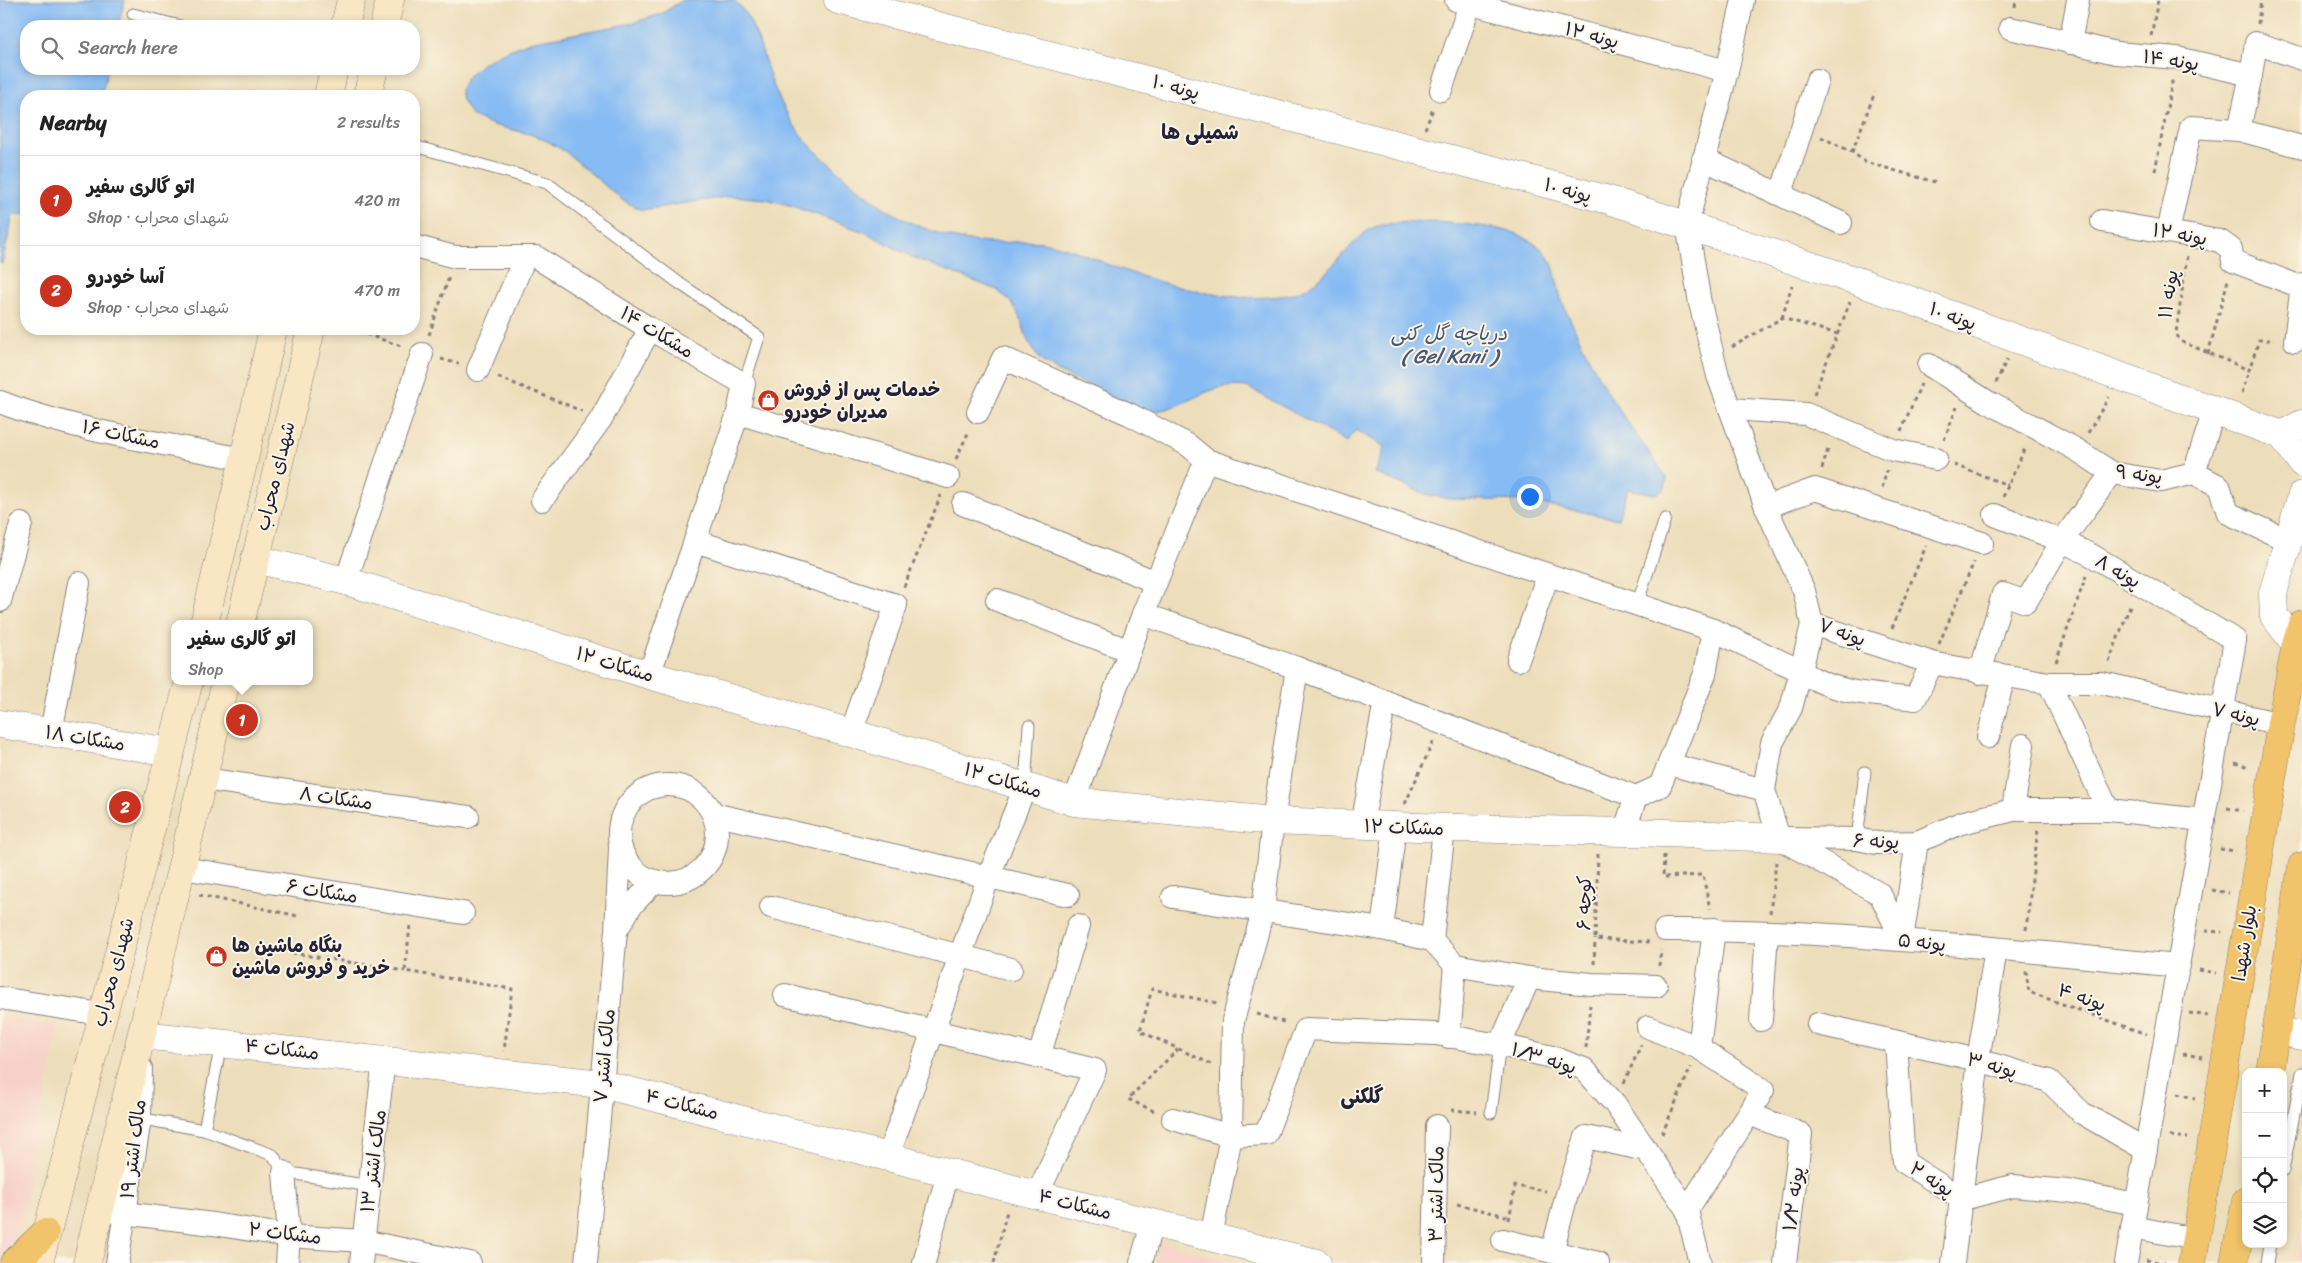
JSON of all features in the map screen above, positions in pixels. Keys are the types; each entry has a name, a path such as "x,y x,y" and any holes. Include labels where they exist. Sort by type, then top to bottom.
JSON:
{"main road":[{"path":"346,20 351,0"},
{"path":"385,20 390,0"},
{"path":"329,90 333,75"},
{"path":"369,90 372,75"},
{"name":"شهدای محراب","path":"205,620 244,460 272,335"},
{"name":"شهدای محراب","path":"241,620 310,335"},
{"name":"بلوار شهدا","path":"2194,1251 2258,856 2299,634"},
{"name":"شهدای محراب","path":"39,1263 101,1014 188,685"},
{"path":"87,1263 112,1211 131,1116 142,1035 225,685"},
{"path":"2272,1068 2290,1033 2302,866"},
{"path":"2234,1263 2245,1203"},
{"path":"14,1263 45,1233"}],"street":[{"name":"پونه ۱۰","path":"838,0 1609,200 1687,224 1857,280 2214,411 2292,430 2302,463"},
{"path":"1687,224 1727,71 1743,0"},
{"path":"2070,43 2078,0"},
{"path":"1440,90 1463,2"},
{"name":"پونه ۱۲","path":"1463,2 1727,71"},
{"name":"پونه ۱۴","path":"2010,28 2116,53 2177,58 2251,76"},
{"path":"2239,130 2256,43 2302,59"},
{"path":"1781,194 1818,80"},
{"path":"2168,232 2190,127 2239,130 2302,147"},
{"path":"1703,159 1841,223"},
{"name":"پونه ۱۲","path":"2102,221 2220,241 2231,249 2233,261"},
{"name":"پونه ۷","path":"1687,224 1700,303 1718,376 1766,507 1804,591 1812,624 1932,663 2004,677 2049,683 2102,683 2281,724"},
{"name":"مشکات ۱۴","path":"420,248 455,257 536,257 744,384"},
{"path":"478,370 525,257"},
{"path":"2233,261 2301,285 2298,333 2295,341"},
{"path":"542,500 601,419 650,328"},
{"path":"346,581 422,354"},
{"path":"978,412 1003,358 1129,414 1188,445 1206,460 1713,630 1801,671 1816,682 1844,691 1915,699 1932,663"},
{"name":"پونه ۹","path":"1929,365 1988,402 2077,450 2112,473 2161,481 2194,473"},
{"path":"650,675 738,413 744,384"},
{"name":"مشکات ۱۶","path":"0,402 27,413 244,460"},
{"path":"1731,409 1806,414 1893,450 1936,459"},
{"path":"2214,411 2194,473 2219,486 2228,513 2289,541"},
{"path":"738,413 948,476"},
{"path":"1074,802 1143,614 1206,460"},
{"path":"1980,672 2004,594 2026,602 2062,541 2112,473"},
{"path":"1766,507 1816,489 1982,543"},
{"path":"2299,634 2274,616 2273,593 2302,495"},
{"path":"963,504 1156,582"},
{"name":"پونه ۸","path":"1995,515 2062,541 2093,556 2235,640 2222,710"},
{"path":"0,601 21,524"},
{"path":"695,542 896,605 851,733"},
{"name":"مشکات ۱۲","path":"255,559 346,581 650,675 851,733 1074,802 1273,821 1362,826 1666,833 1779,838"},
{"path":"1518,660 1548,575"},
{"path":"51,732 79,583"},
{"path":"997,600 1130,651"},
{"path":"1143,614 1297,668 1636,797"},
{"path":"1812,624 1791,708 1772,743 1764,790 1779,838 1880,894 1902,939"},
{"path":"1611,832 1636,797 1660,786 1705,674 1713,630"},
{"path":"1211,1237 1231,1136 1233,1021 1263,911 1273,821 1297,668"},
{"path":"1988,737 2004,677"},
{"path":"2049,683 2108,810"},
{"path":"1362,826 1385,701"},
{"path":"2126,1263 2222,710"},
{"name":"مشکات ۱۸","path":"0,724 170,752"},
{"path":"2013,810 2023,745"},
{"path":"1669,764 1764,790"},
{"name":"مشکات ۸","path":"203,779 468,817"},
{"path":"671,784 687,788 700,797 712,814 716,825 717,841 712,857 701,870 687,879 671,883 654,881 640,875 628,863 620,849 618,833 624,810 628,803 640,792 655,786 671,784"},
{"path":"888,1156 989,876 1025,787"},
{"name":"پونه ۶","path":"1779,838 1857,840 1877,844 1917,842 1961,823 2013,810 2108,810 2204,820"},
{"path":"712,814 989,876 1068,896"},
{"path":"1382,929 1395,826"},
{"path":"1432,940 1444,828"},
{"path":"1902,939 1917,842"},
{"name":"مالک اشتر ۷","path":"586,1263 616,931 620,849"},
{"name":"مشکات ۶","path":"179,879 413,905 463,913"},
{"path":"616,931 631,906 654,881"},
{"path":"1173,897 1382,929 1432,940 1455,965 1529,978 1592,984 1656,986"},
{"path":"771,907 1011,969"},
{"path":"1039,1057 1078,926"},
{"path":"1699,1048 1714,929"},
{"name":"پونه ۵","path":"1659,936 1714,929 1902,939 2179,966"},
{"path":"1761,1020 1767,933"},
{"path":"1954,1263 1978,1060 1996,949"},
{"path":"1449,1037 1455,965"},
{"path":"1500,1045 1529,978"},
{"path":"785,995 1096,1070 1025,1192"},
{"path":"0,998 101,1014"},
{"name":"پونه ۳","path":"1818,1024 1978,1060 2049,1081 2082,1113 2146,1150"},
{"path":"1648,1027 1699,1048 1762,1090 1750,1114 1687,1210"},
{"path":"1173,1119 1231,1136 1266,1134 1306,1028"},
{"name":"پونه ۱/۳","path":"1306,1028 1436,1034 1552,1056 1584,1069 1615,1104 1687,1210 1700,1263"},
{"name":"مشکات ۴","path":"142,1035 384,1059 602,1084 1025,1192 1317,1263"},
{"name":"پونه ۲","path":"1896,1042 1904,1162 1962,1199 2013,1186 2068,1191 2136,1204"},
{"name":"مالک اشتر ۱۳","path":"361,1263 384,1059"},
{"name":"پونه ۱/۲","path":"1750,1114 1801,1134 1785,1263"},
{"name":"مالک اشتر ۳","path":"1434,1263 1437,1126"},
{"path":"1552,1252 1567,1194 1586,1137 1649,1154"},
{"path":"284,1172 289,1236 287,1263"},
{"path":"924,1263 948,1172"},
{"name":"مشکات ۲","path":"112,1211 289,1236 364,1241 465,1263"},
{"name":"مالک اشتر ۱۹","path":"112,1211 117,1263"},
{"path":"1141,1263 1152,1223"},
{"path":"2132,1227 2194,1251"},
{"path":"1503,1240 1598,1263"}],"lane":[{"path":"133,14 156,20"},
{"path":"420,148 547,183 678,282 759,337 744,384"},
{"path":"1637,605 1665,519"},
{"path":"1025,787 1029,726"},
{"path":"1857,840 1865,772"},
{"path":"204,1130 221,1043"},
{"path":"1491,1113 1500,1045"},
{"path":"2285,1158 2302,1072"},
{"path":"131,1116 204,1130 273,1154 284,1172 370,1186"},
{"path":"2267,1263 2269,1248"}],"path":[{"path":"2154,171 2177,58 2150,36 2158,0"},
{"path":"1416,150 1440,90"},
{"path":"1852,152 1875,92"},
{"path":"1802,128 1852,152 1865,162 1935,182"},
{"name":"پونه ۱۱","path":"2190,236 2176,333 2180,341 2249,370"},
{"path":"422,354 455,257"},
{"path":"2208,354 2233,261"},
{"path":"1714,358 1782,318 1794,279"},
{"path":"1806,414 1857,280"},
{"path":"1782,318 1838,334"},
{"path":"1988,402 2016,339"},
{"path":"2242,393 2259,340 2295,341"},
{"path":"2077,450 2120,378"},
{"path":"1965,388 1936,459 2008,485"},
{"path":"896,605 948,476 978,412"},
{"path":"1816,489 1835,427"},
{"path":"1884,647 1934,527"},
{"path":"2049,683 2093,556"},
{"path":"2102,683 2139,583"},
{"path":"1395,826 1442,723"},
{"path":"2023,952 2040,810"},
{"name":"کوچه ۶","path":"1611,832 1596,939 1659,936"},
{"path":"1666,833 1663,877 1703,875 1714,929"},
{"path":"1767,933 1779,838"},
{"path":"2199,847 2258,856"},
{"path":"179,879 298,916"},
{"path":"405,971 413,905"},
{"name":"پونه ۴","path":"2023,952 2029,992 2166,1041"},
{"path":"292,953 512,989 502,1072"},
{"path":"1232,1074 1140,1031 1152,988 1236,1007 1306,1028"},
{"path":"1649,1154 1699,1048"},
{"path":"1173,1119 1128,1099 1178,1049"},
{"path":"1437,1126 1447,1110 1491,1113"},
{"path":"1503,1240 1510,1217 1515,1186 1567,1194"},
{"path":"994,1263 1025,1192"},
{"path":"1436,1199 1510,1217"}],"shaded area":[{"path":"0,1017 58,1026 16,1243 0,1254"},
{"path":"2302,1222 2302,1263 2296,1263"},
{"path":"1159,1242 1236,1263 1154,1263"}],"water":[{"path":"0,0 125,0 120,20 20,20 20,75 106,75 103,90 20,90 20,214 13,215 2,264 0,263"},
{"name":"دریاچه گل کنی ( Gel Kani )","path":"683,0 734,0 742,9 755,31 775,89 785,110 807,142 843,176 882,206 920,227 934,232 978,242 1027,241 1048,243 1166,284 1207,293 1249,297 1287,295 1310,285 1321,278 1367,231 1378,226 1394,223 1435,222 1494,228 1521,236 1543,251 1553,265 1561,299 1586,353 1610,396 1667,478 1664,490 1655,494 1628,489 1618,519 1526,501 1450,499 1428,495 1375,473 1385,447 1356,430 1347,442 1247,387 1216,389 1169,408 1142,411 1057,371 1040,360 1028,341 1020,318 1011,302 997,290 914,258 867,233 789,205 766,199 732,196 642,210 622,200 566,152 530,134 493,125 471,115 462,100 460,90 467,77 482,64 502,53 530,42 633,23 661,14"}],"place":[{"name":"خدمات پس از فروش مدیران خودرو","path":"768,400"},
{"name":"اتو گالری سفیر","path":"242,720"},
{"name":"آسا خودرو","path":"125,807"},
{"name":"بنگاه ماشین ها خرید و فروش ماشین","path":"216,956"}],"district":[{"name":"شمیلی ها","path":"1200,132"},
{"name":"گلکنی","path":"1362,1096"}]}
